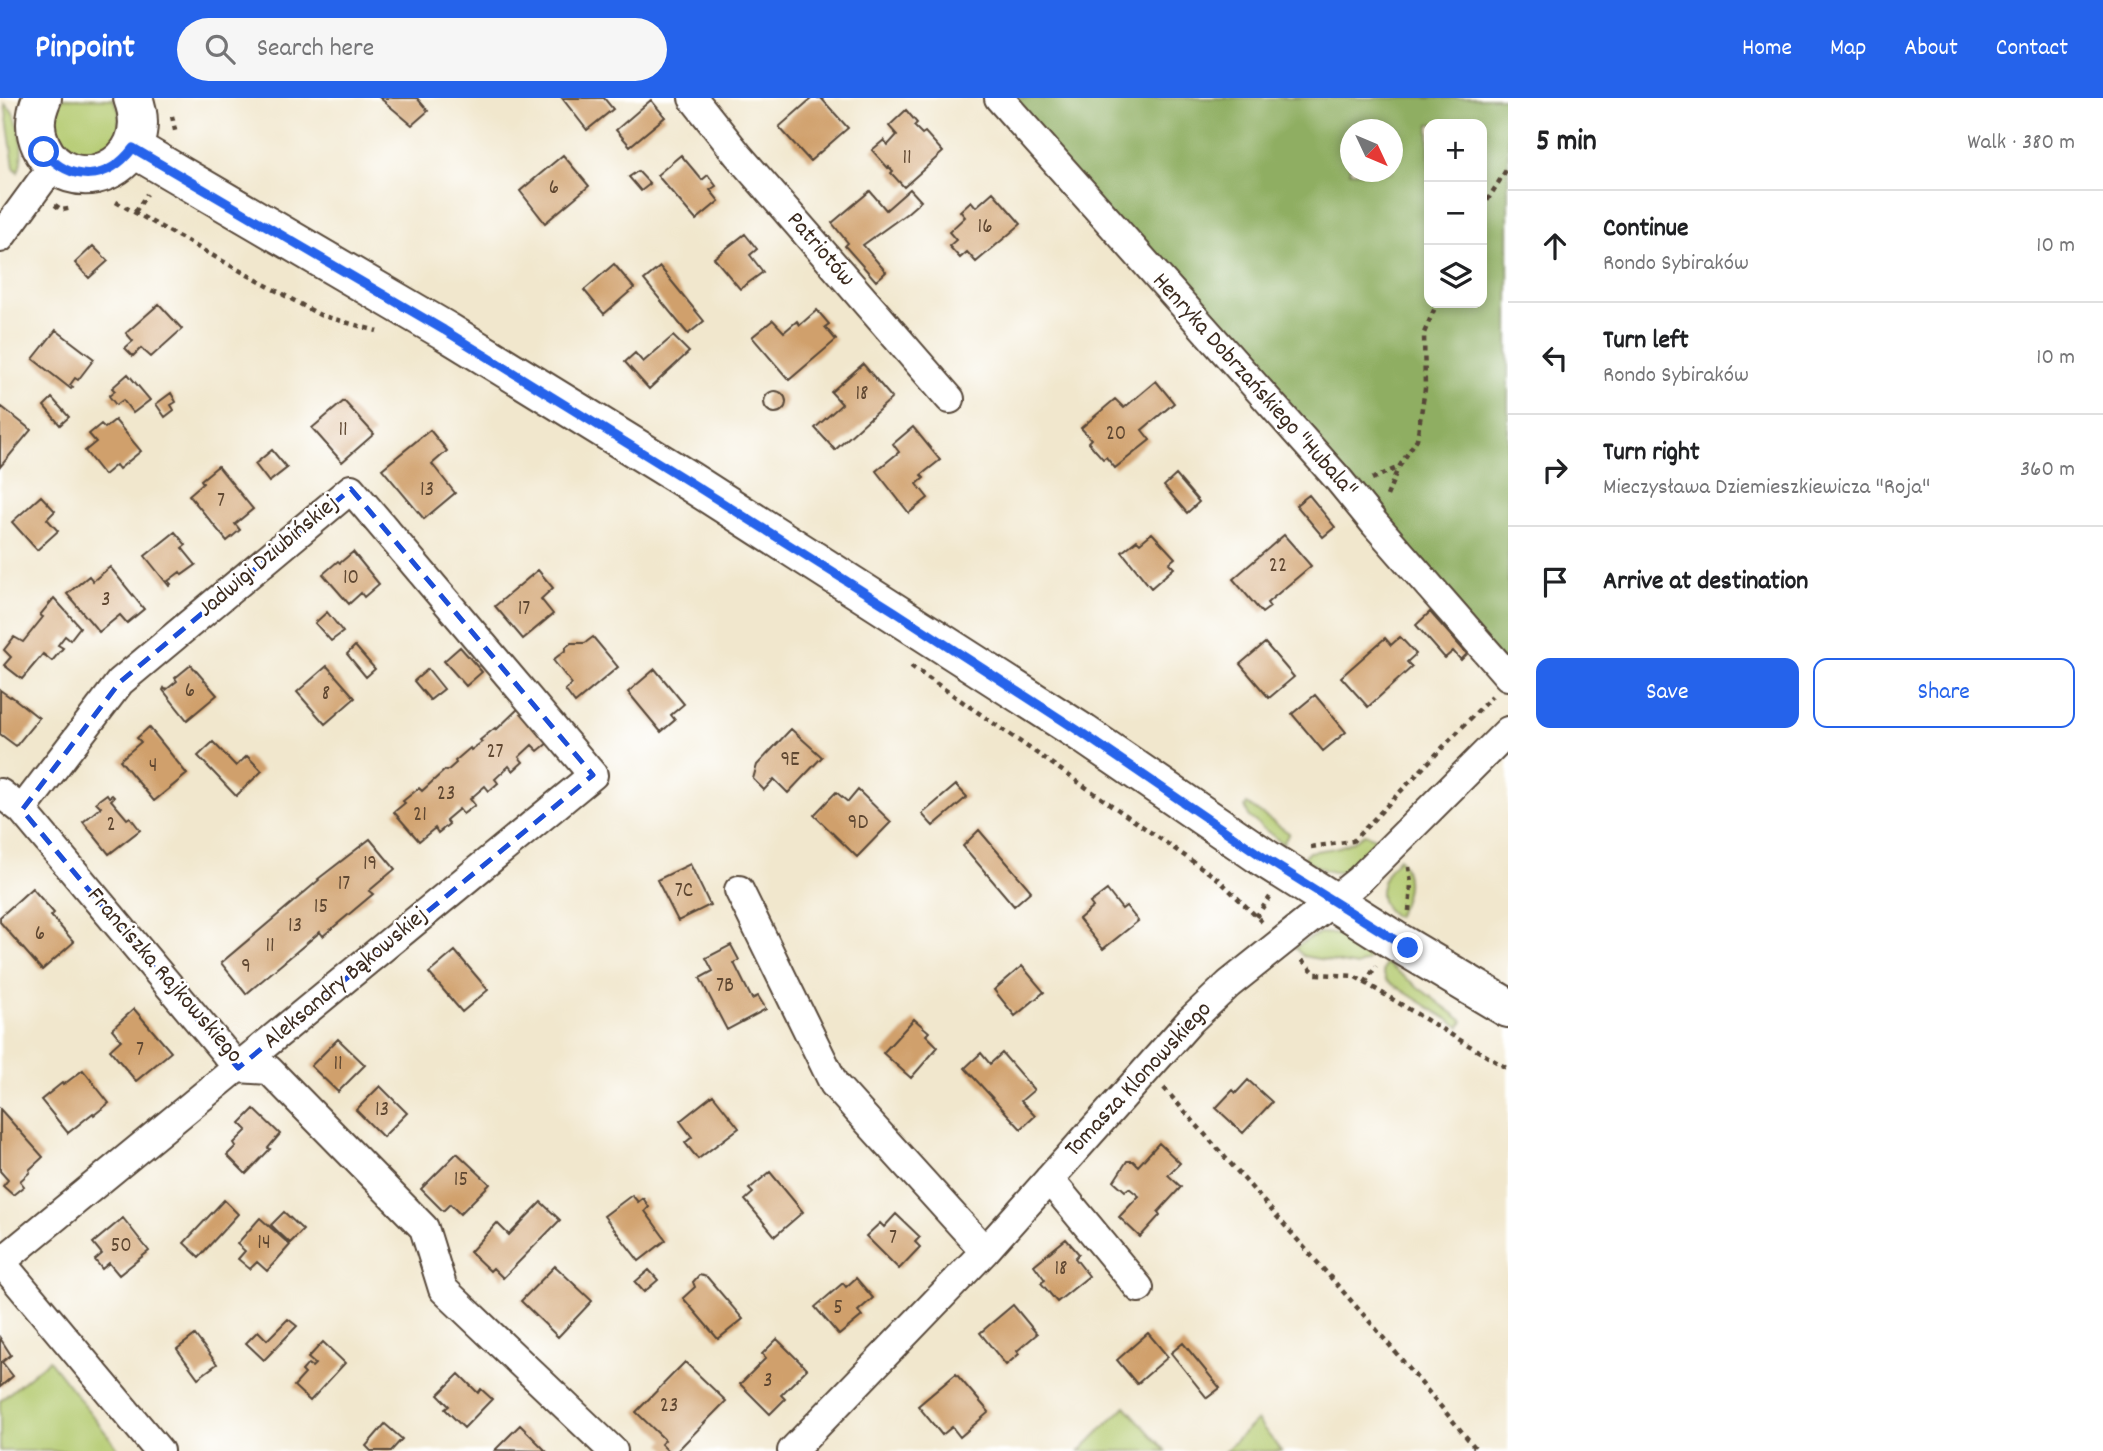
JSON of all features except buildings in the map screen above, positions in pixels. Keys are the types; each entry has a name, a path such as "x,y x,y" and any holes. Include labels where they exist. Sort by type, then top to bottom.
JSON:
{"main road":[{"path":"42,98 37,108 35,123 37,138 44,152 45,178 75,174 93,175 113,168 124,159 133,148 139,129 133,98"},
{"path":"133,148 444,330 700,488 1082,733 1266,859 1508,1008"}],"street":[{"name":"Patriotów","path":"693,98 738,155 950,400"},
{"name":"Henryka Dobrzańskiego \"Hubala\"","path":"999,98 1339,480 1503,683"},
{"path":"0,238 45,178"},
{"name":"Jadwigi Dziubińskiej","path":"11,802 120,682 351,489 593,775"},
{"name":"Tomasza Klonowskiego","path":"792,1451 985,1251 1191,1020 1228,984 1359,880 1508,731"},
{"name":"Aleksandry Bąkowskiej","path":"1,1261 593,775"},
{"name":"Franciszka Rajkowskiego","path":"11,802 238,1068 269,1070 424,1228 443,1289 613,1451"},
{"path":"739,890 834,1084 985,1251"},
{"path":"1049,1179 1139,1289"},
{"path":"1,1261 159,1451"}],"path":[{"path":"1487,201 1508,167"},
{"path":"45,178 62,210 85,207"},
{"path":"107,204 118,202 320,315 387,334"},
{"path":"1339,480 1373,479 1399,467 1417,439 1424,389 1424,332 1435,308"},
{"path":"904,660 1218,879 1317,974 1354,976 1508,1069"},
{"path":"1256,916 1309,847 1353,841 1503,683"},
{"path":"1147,1069 1376,1329 1478,1451"}],"highlighted area":[{"path":"351,489 593,775 238,1068 22,810 120,682"}],"green space":[{"path":"63,98 113,99 119,110 119,133 105,152 81,157 70,153 54,135 54,111"},
{"path":"999,98 1508,98 1508,676"},
{"path":"5,104 15,117 20,136 18,172 14,167"},
{"path":"1247,804 1289,833 1283,844 1249,817 1245,807"},
{"path":"1364,834 1379,842 1361,861 1345,871 1328,871 1303,858 1309,852 1344,845"},
{"path":"1399,858 1406,872 1407,888 1396,917 1383,903 1381,888 1388,872"},
{"path":"1322,933 1348,939 1371,955 1367,961 1357,966 1303,956 1295,948"},
{"path":"1386,963 1463,1021 1460,1027 1386,980 1383,972"},
{"path":"49,1360 120,1451 0,1451 0,1401"},
{"path":"1125,1406 1166,1451 1080,1451"},
{"path":"1257,1420 1281,1451 1225,1451"}],"route":[{"path":"44,152 54,164 65,170 75,174 93,175 113,168 133,148 444,330 688,481 894,611 1082,733 1266,859 1408,948"}]}
